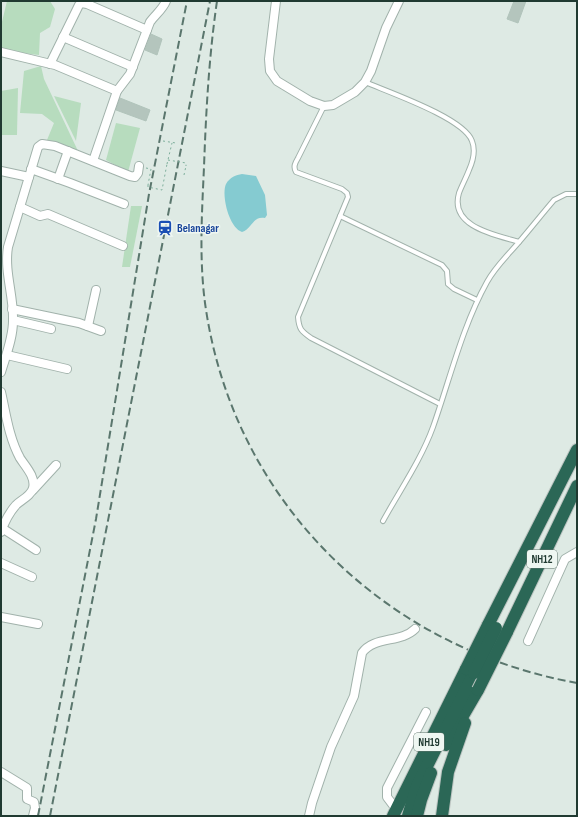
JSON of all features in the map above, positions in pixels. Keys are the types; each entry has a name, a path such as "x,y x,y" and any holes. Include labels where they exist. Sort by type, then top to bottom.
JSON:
{"highway":[{"name":"NH19","path":"395,813 470,671 497,629 528,545 549,508 577,450"},
{"name":"NH12","path":"442,816 448,772 478,690 497,629 577,486"},
{"path":"408,816 417,786 470,671"},
{"name":"NH19","path":"417,816 431,774 452,733 478,690"}],"street":[{"path":"93,161 117,92 133,67 147,30 155,14 165,5 166,1"},
{"path":"276,1 269,59 270,71 278,81 310,101 324,106 333,104 355,92 365,82 371,71 386,28 399,1"},
{"path":"50,64 79,5 82,3 147,30"},
{"path":"63,38 133,67"},
{"path":"1,52 50,64 117,92"},
{"path":"1,372 10,343 13,320 6,258 38,147 42,144 47,144 135,177 138,173 139,166"},
{"path":"58,179 68,151"},
{"path":"1,171 58,179 124,204"},
{"path":"20,207 40,216 48,214 123,246"},
{"path":"88,326 96,290"},
{"path":"12,309 88,326 101,331"},
{"path":"13,320 51,329"},
{"path":"7,355 67,370"},
{"path":"1,392 2,409 19,456 32,478 34,484 33,490"},
{"path":"36,550 2,530 10,512 56,465"},
{"path":"528,641 565,560 577,552"},
{"path":"1,563 32,577"},
{"path":"1,617 38,624"},
{"path":"309,816 331,746 354,696 362,654 371,645 405,635 416,630"},
{"path":"395,813 387,797 386,788 426,712"},
{"path":"1,772 27,788 27,799 36,804 33,816"}],"lane":[{"path":"365,82 443,116 463,129 472,140 474,153 471,166 459,193 458,205 461,215 469,224 482,230 519,242"},
{"path":"324,106 295,164 294,169 296,172 342,189 347,193 348,198 298,317 299,324 302,331 311,338 440,404"},
{"path":"383,521 425,446 477,300 488,280 554,200 566,194 577,194"},
{"path":"340,216 442,265 448,271 448,284 454,289 477,300"}],"path":[{"path":"162,141 176,143"},
{"path":"151,171 148,187 162,190 172,142"},
{"path":"168,160 186,163 184,175"}],"green space":[{"path":"7,1 50,1 55,9 50,27 40,33 39,55 1,49 1,26"},
{"path":"41,66 44,79 78,151 47,140 54,123 42,114 20,113 24,71"},
{"path":"18,88 17,135 1,135 1,91"},
{"path":"54,96 81,103 76,141"},
{"path":"116,123 140,128 128,172 106,160"},
{"path":"131,206 142,206 130,267 122,267"}],"water":[{"path":"242,174 256,176 265,195 267,215 265,218 255,220 246,230 242,232 233,224 227,211 225,203 225,189 229,180"}],"building":[{"path":"514,1 526,1 518,23 507,19"},
{"path":"151,34 162,39 157,55 145,50"},
{"path":"120,98 150,110 146,121 116,110"}],"railway":[{"path":"38,816 96,519 149,194 187,1"},
{"path":"50,816 210,1"},
{"path":"217,1 210,63 202,201 203,286 205,303 221,374 247,441 283,501 328,554 381,599 441,637 506,665 577,683"}],"place":[{"name":"Belanagar","path":"165,228"}]}
